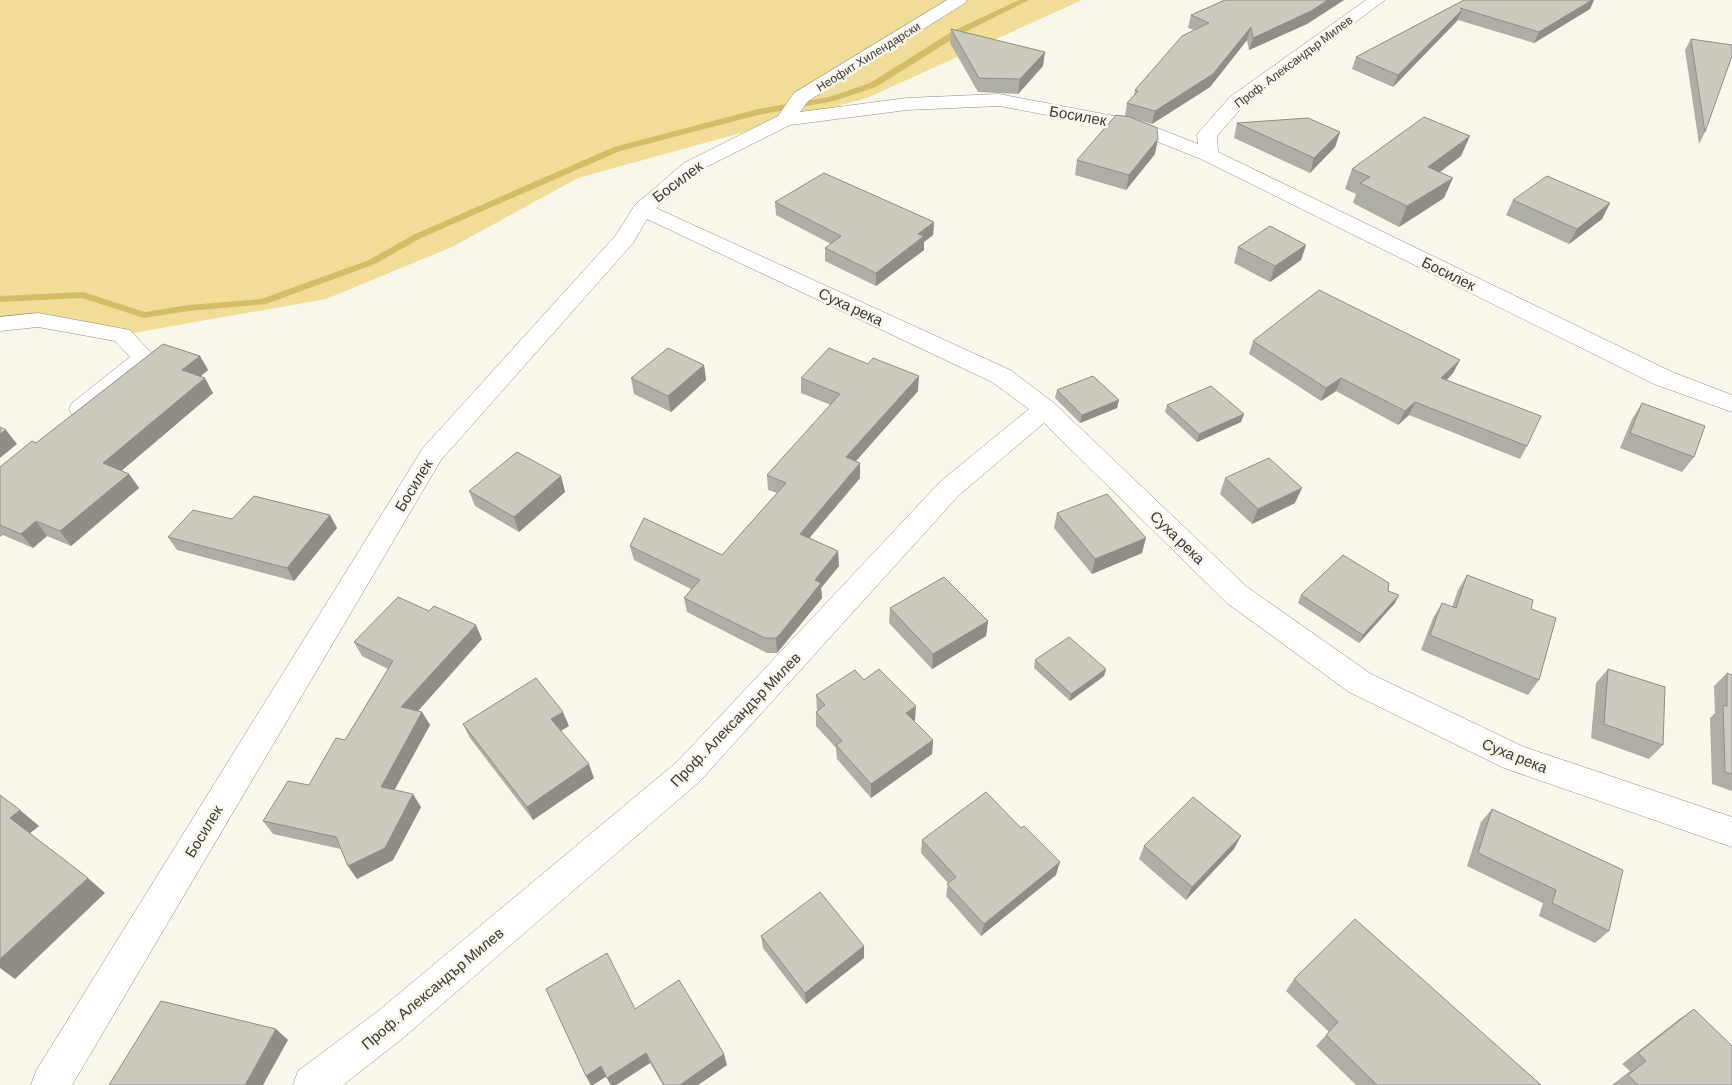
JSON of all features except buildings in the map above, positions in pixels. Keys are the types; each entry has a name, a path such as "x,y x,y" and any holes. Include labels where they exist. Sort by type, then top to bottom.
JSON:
{"street":[{"name":"Неофит Хилендарски","path":"785,120 801,97 959,0"},
{"name":"Проф. Александър Милев","path":"1208,155 1207,135 1237,101 1377,0"},
{"name":"Босилек","path":"50,1085 432,454 625,238 642,209 691,167 785,120 907,104 999,100 1132,125 1208,155 1662,378 1732,404"},
{"name":"Суха река","path":"642,209 1001,376 1045,409 1237,595 1360,683 1516,758 1732,832"},
{"path":"0,324 38,320 122,335 144,358 61,425"},
{"name":"Проф. Александър Милев","path":"312,1085 390,1025 689,771 950,488 1045,409"}],"shaded area":[{"path":"0,0 1082,0 867,98 578,178 452,247 326,299 122,335 38,320 0,324"}],"waterway":[{"path":"0,299 83,295 144,315 189,308 262,302 372,262 418,236 617,149 758,112 831,99 873,85 956,33 1025,0"}]}
